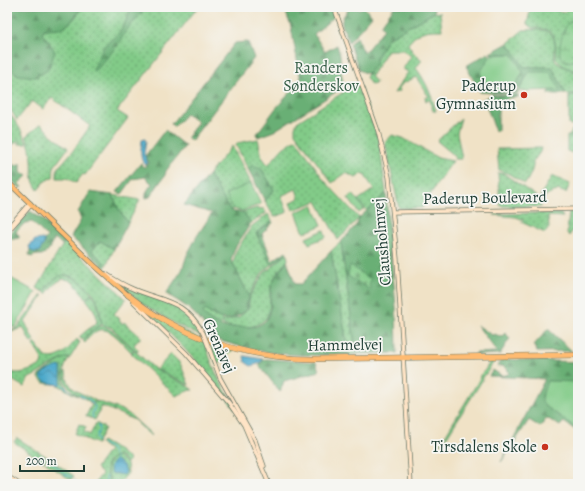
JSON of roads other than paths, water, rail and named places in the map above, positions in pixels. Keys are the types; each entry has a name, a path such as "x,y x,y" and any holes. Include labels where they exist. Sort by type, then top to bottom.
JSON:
{"highway":[{"name":"Hammelvej","path":"128,295 164,320 182,330 218,344 252,353 291,358 578,355"}],"main road":[{"name":"Grenåvej","path":"7,181 128,295"}],"street":[{"name":"Clausholmvej","path":"334,7 378,131 389,177 393,212 411,484"},
{"path":"7,228 30,203"},
{"path":"7,232 29,207 30,203"},
{"name":"Paderup Boulevard","path":"393,212 578,210"},
{"name":"Grenåvej","path":"96,266 125,286 169,301 180,306 192,316 203,332 214,366 225,389 240,412 255,440 270,484"},
{"name":"Grenåvej","path":"128,295 186,353 229,403 244,425 270,484"},
{"path":"7,476 19,484"}],"water":[{"path":"145,139 144,154 148,163 145,165 142,160 141,153 142,140"},
{"path":"43,239 44,244 39,252 33,252 30,250 29,246 35,240"},
{"path":"244,356 263,360 258,364 251,366 245,362"},
{"path":"59,366 61,367 61,383 59,385 45,382 41,379 40,376 46,371"},
{"path":"116,460 123,465 126,472 124,475 111,473 111,465"}],"waterway":[{"path":"61,384 70,391"},
{"path":"80,395 90,400 92,403"},
{"path":"93,404 95,407 92,414 93,418"},
{"path":"98,425 99,430 96,437 98,441"},
{"path":"102,443 111,449 114,455"},
{"path":"49,460 65,474 72,477"},
{"path":"105,484 107,475"},
{"path":"75,480 78,484"}],"place":[{"name":"Paderup Gymnasium","path":"524,95"},
{"name":"Tirsdalens Skole","path":"545,447"}],"park label":[{"name":"Randers Sønderskov","path":"321,77"}]}
